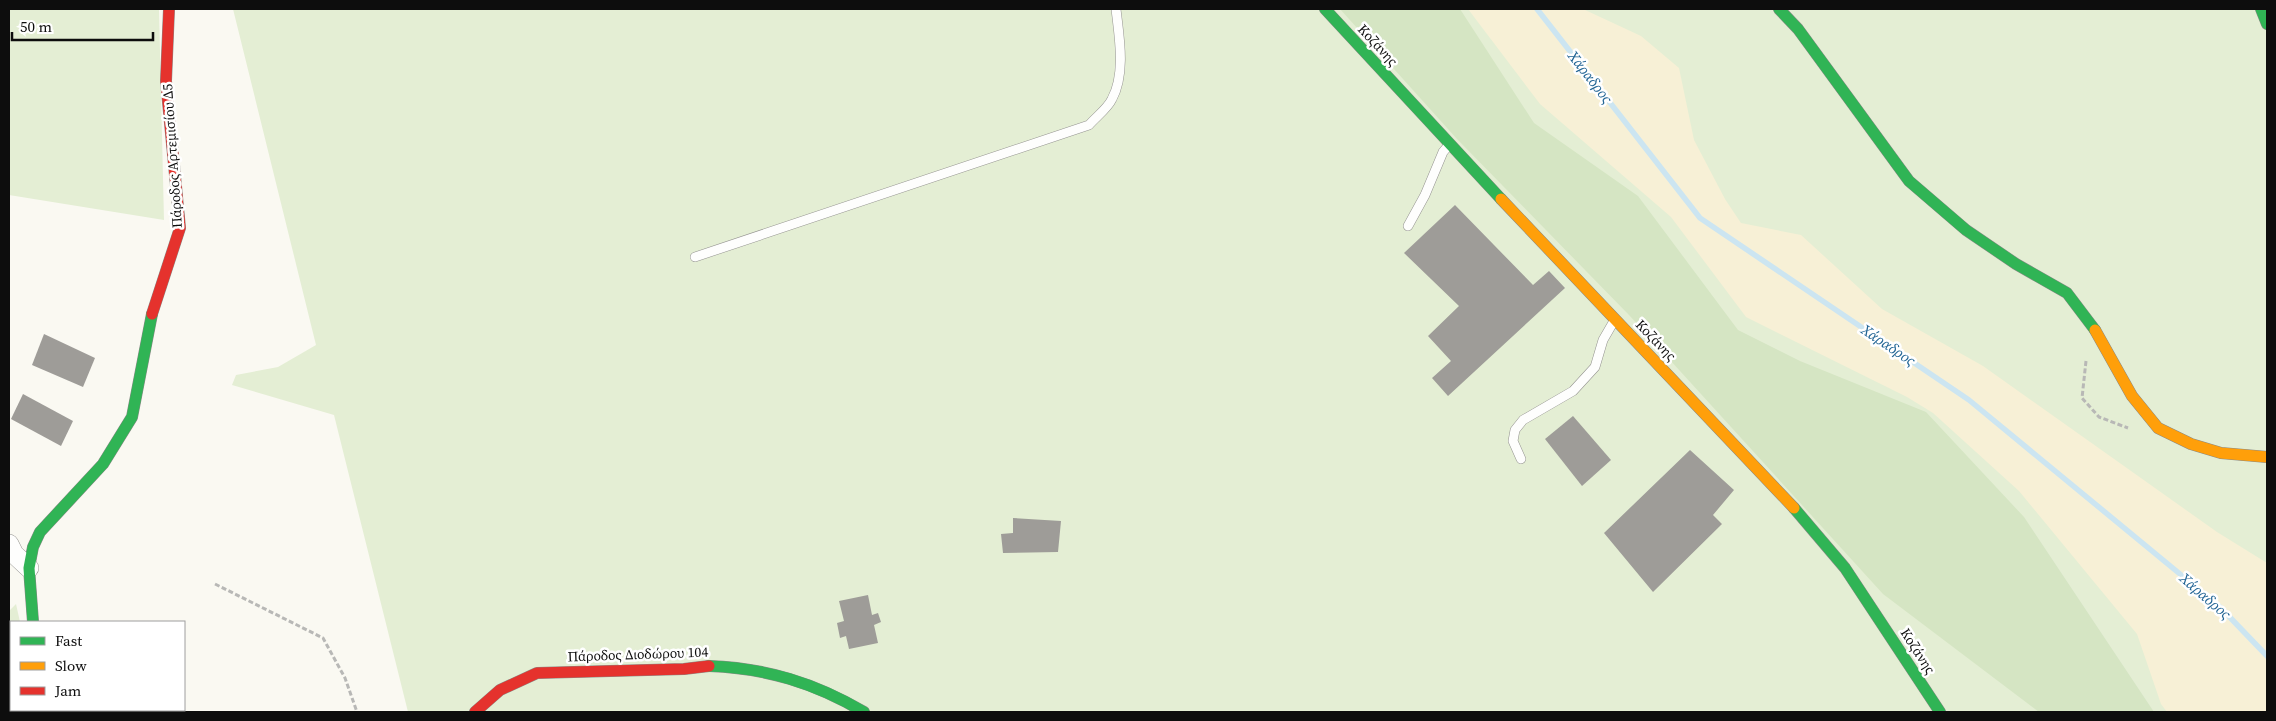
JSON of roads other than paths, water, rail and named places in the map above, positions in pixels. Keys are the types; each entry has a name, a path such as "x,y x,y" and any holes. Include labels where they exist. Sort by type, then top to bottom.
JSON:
{"street":[{"name":"Πάροδος Αρτεμισίου Δ5","path":"33,621 29,568 33,547 40,532 103,464 132,417 149,324 180,228 166,81 168,9"},
{"name":"Κοζάνης","path":"1324,9 1804,518 1845,568 1940,712"},
{"path":"1779,9 1798,28 1909,181 1966,230 2016,264 2066,294 2091,323 2132,396 2158,428 2191,444 2221,453 2267,457"},
{"path":"2261,9 2267,24"},
{"path":"9,544 14,554 29,568"},
{"name":"Πάροδος Διοδώρου 104","path":"475,712 500,690 537,673 684,669 700,664 789,676 831,693 864,712"}],"lane":[{"path":"696,257 1089,126 1112,99 1119,73 1119,31 1116,9"},
{"path":"1408,226 1425,195 1443,152 1450,144"},
{"path":"1521,459 1513,441 1515,430 1523,420 1573,391 1590,373 1595,367 1603,340 1616,319"}],"waterway":[{"name":"Χάραδρος","path":"1537,9 1700,218 1969,400 2220,607 2267,656"}]}
